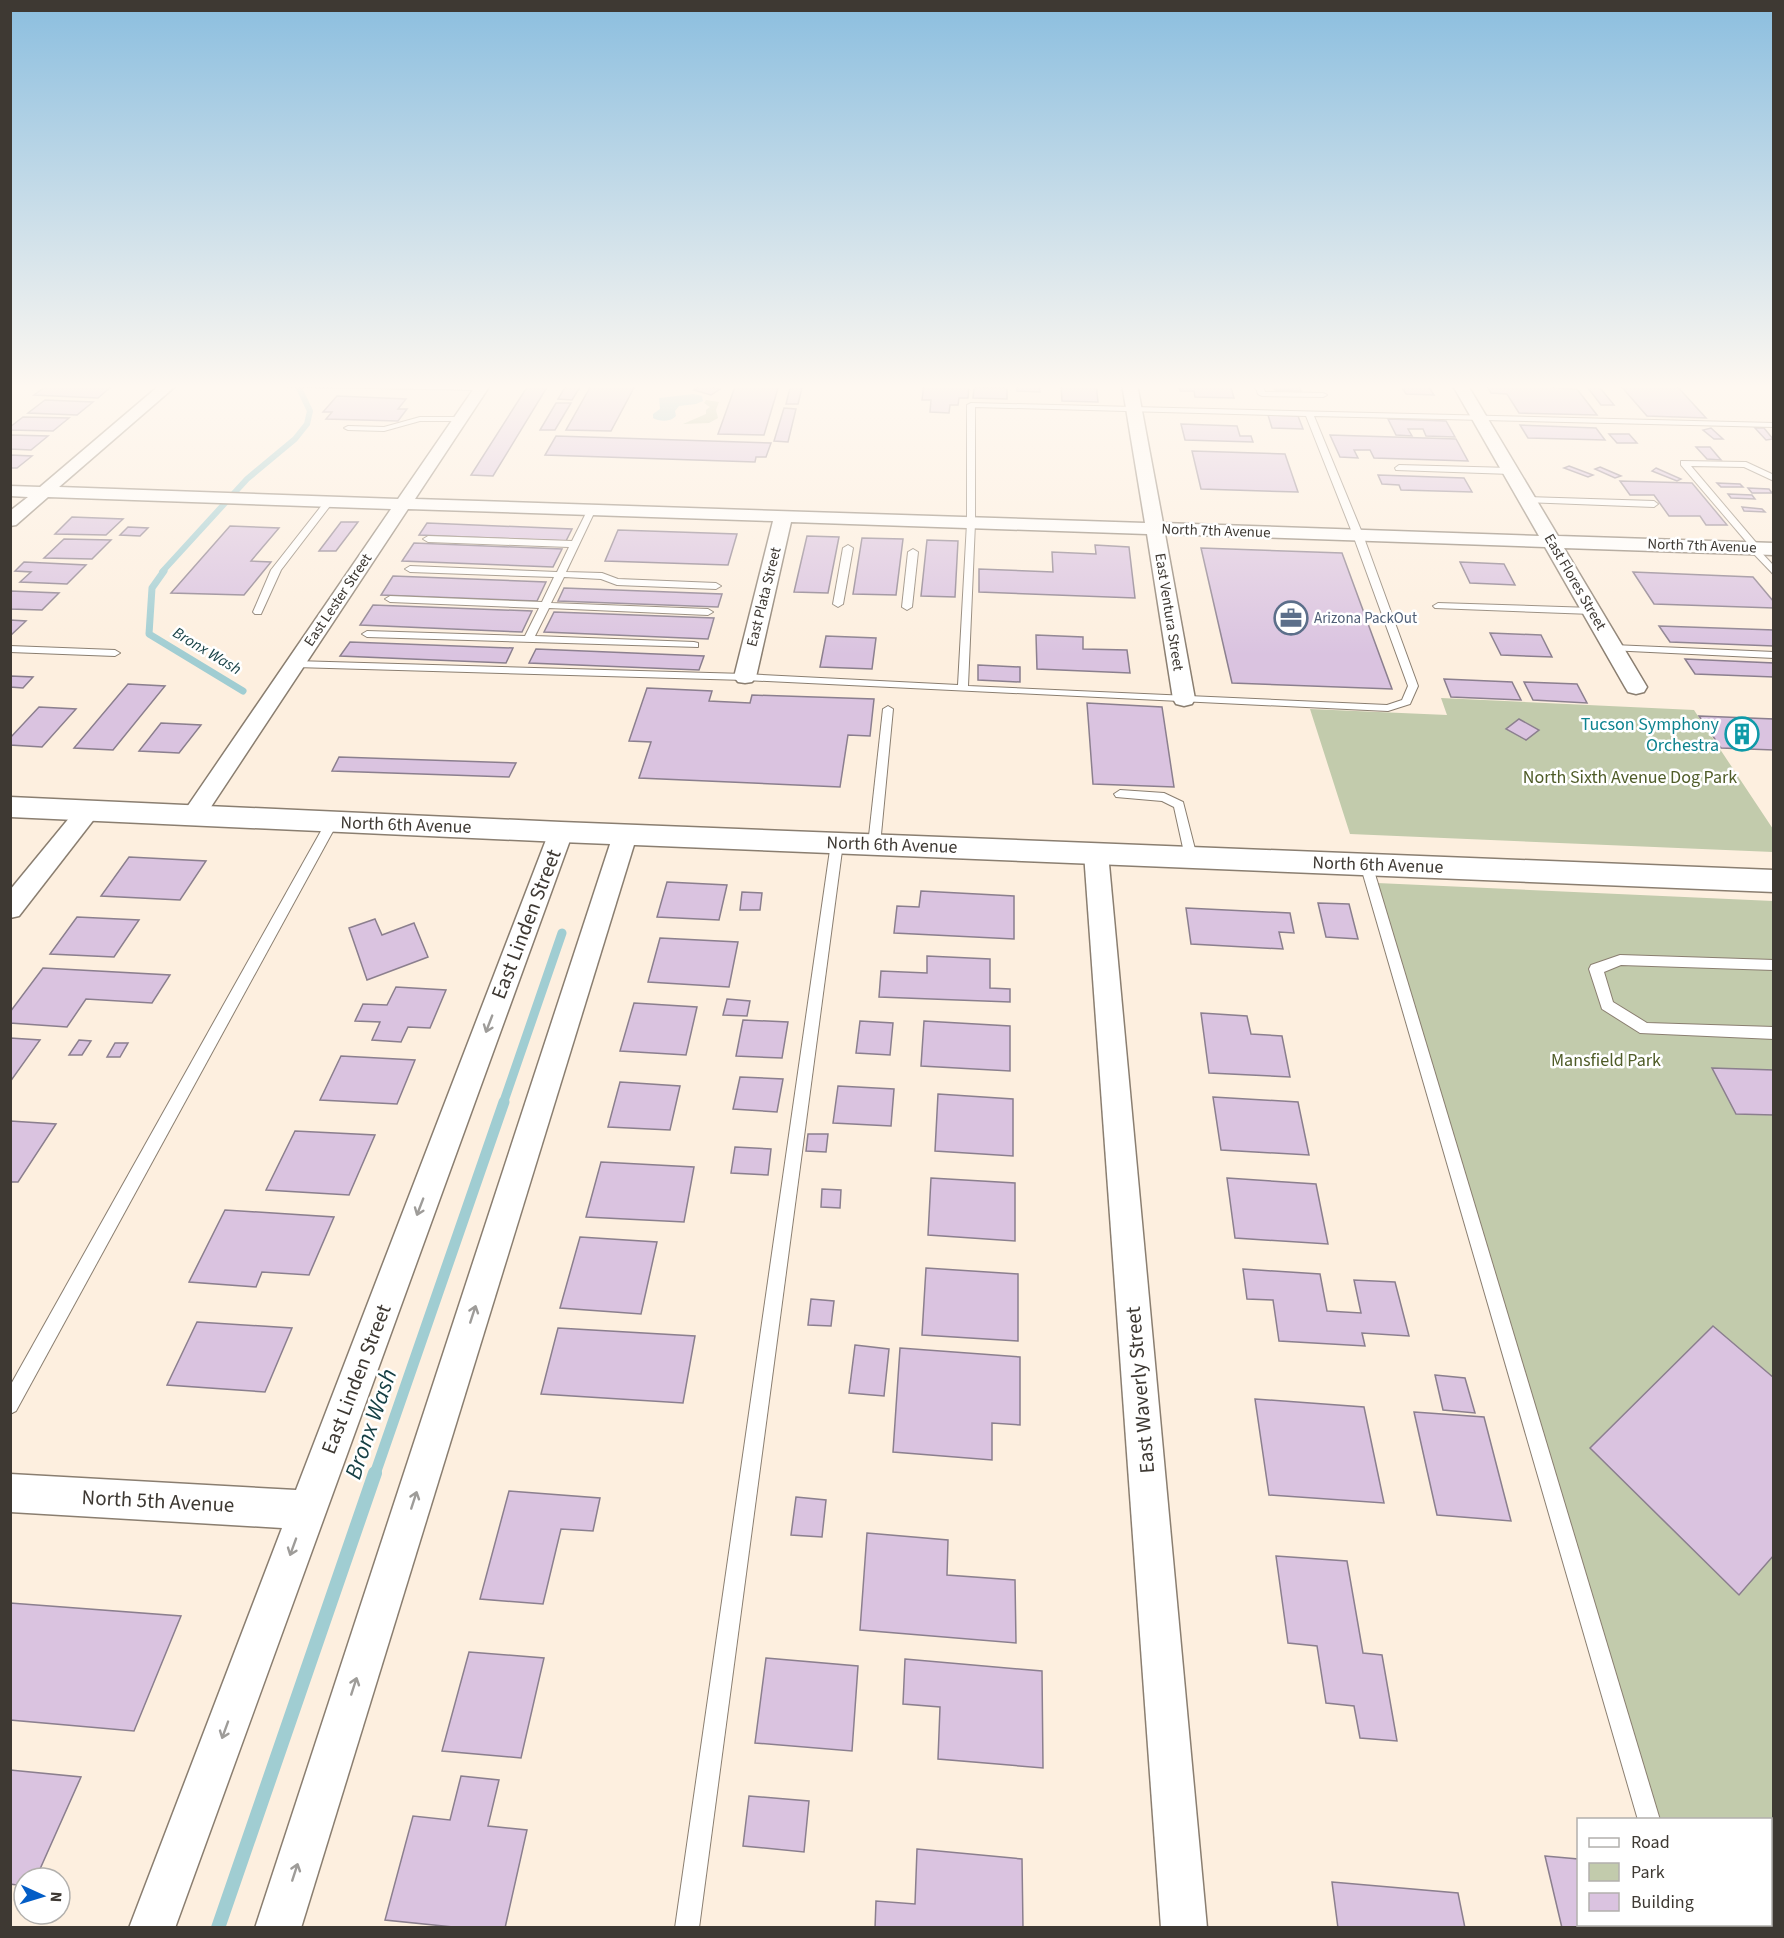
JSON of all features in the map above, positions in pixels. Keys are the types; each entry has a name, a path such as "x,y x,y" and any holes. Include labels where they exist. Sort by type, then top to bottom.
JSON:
{"street":[{"path":"10,521 64,474"},
{"name":"East Lester Street","path":"193,816 423,474"},
{"name":"East Ventura Street","path":"1146,474 1184,699"},
{"name":"East Flores Street","path":"1513,474 1636,687"},
{"name":"North 7th Avenue","path":"10,491 1761,548"},
{"name":"East Plata Street","path":"745,677 783,517"},
{"name":"North 6th Avenue","path":"10,807 625,835 1773,881"},
{"path":"10,909 87,812"},
{"name":"East Linden Street","path":"152,1928 306,1510 561,832"},
{"path":"278,1928 625,835"},
{"name":"East Waverly Street","path":"1096,853 1184,1928"},
{"name":"North 5th Avenue","path":"10,1493 306,1510"}],"lane":[{"path":"963,689 971,523 971,474"},
{"path":"295,664 745,677 1388,708 1407,702 1413,686 1333,474"},
{"path":"1694,474 1761,548 1773,572"},
{"path":"1527,500 1654,504"},
{"path":"258,612 276,570 329,502"},
{"path":"529,639 591,511"},
{"path":"428,539 575,544"},
{"path":"838,604 848,548"},
{"path":"907,607 913,552"},
{"path":"410,569 602,576 617,582 716,586"},
{"path":"390,599 708,612"},
{"path":"1438,606 1592,611"},
{"path":"367,634 694,645"},
{"path":"1613,648 1773,655"},
{"path":"10,649 115,653"},
{"path":"874,844 888,709"},
{"path":"1120,794 1164,797 1179,805 1191,857"},
{"path":"10,1405 332,822"},
{"path":"687,1928 837,843"},
{"path":"1366,864 1647,1818"},
{"path":"1773,965 1620,960 1596,969 1607,1005 1645,1029 1773,1033"}],"green space":[{"name":"North Sixth Avenue Dog Park","path":"1441,698 1694,710 1773,829 1773,852 1350,834 1310,709 1447,715"},
{"name":"Mansfield Park","path":"1377,883 1773,901 1773,1927 1692,1926 1772,1926 1772,1818 1659,1818"}],"building":[{"path":"471,474 494,474 493,476"},
{"path":"1198,474 1292,474 1298,492 1201,489"},
{"path":"1607,474 1621,476 1615,478"},
{"path":"1661,474 1671,474 1681,479 1677,481"},
{"path":"1378,475 1464,478 1472,492 1401,490 1399,485 1382,484"},
{"path":"1620,481 1692,483 1727,525 1706,525 1700,516 1669,516 1654,495 1630,495"},
{"path":"1717,483 1740,484 1743,487 1721,487"},
{"path":"1748,488 1769,489 1772,493 1752,493"},
{"path":"1728,494 1752,495 1755,499 1731,498"},
{"path":"1742,507 1762,509 1765,512 1744,511"},
{"path":"72,517 123,519 106,535 55,534"},
{"path":"341,522 358,522 336,551 319,551"},
{"path":"427,523 572,529 566,541 419,535"},
{"path":"230,526 279,528 251,561 271,562 244,595 171,593"},
{"path":"128,527 148,528 140,536 120,535"},
{"path":"618,530 737,534 728,565 605,561"},
{"path":"807,536 839,537 828,593 794,592"},
{"path":"862,538 903,539 896,595 853,594"},
{"path":"64,539 111,540 92,559 44,558"},
{"path":"927,540 958,541 955,597 921,596"},
{"path":"414,543 562,549 553,567 402,561"},
{"path":"1095,545 1129,547 1135,598 979,592 979,569 1053,572 1052,552 1096,554"},
{"name":"Arizona PackOut","path":"1201,548 1342,553 1392,689 1232,683"},
{"path":"24,562 86,565 67,584 20,582 31,572 15,571"},
{"path":"1460,562 1504,564 1515,585 1470,583"},
{"path":"1633,572 1753,577 1774,602 1774,608 1654,604"},
{"path":"393,576 546,582 537,601 381,595"},
{"path":"564,588 722,594 718,607 558,601"},
{"path":"10,591 59,593 42,610 10,609"},
{"path":"373,605 532,611 522,632 360,625"},
{"path":"554,612 714,618 708,639 544,632"},
{"path":"10,620 26,621 10,636"},
{"path":"1659,626 1774,630 1774,646 1670,642"},
{"path":"1490,633 1541,635 1552,657 1501,655"},
{"path":"1036,635 1083,637 1083,649 1127,650 1130,673 1037,669"},
{"path":"826,636 876,638 872,669 820,667"},
{"path":"350,642 513,648 506,663 340,656"},
{"path":"536,649 704,656 699,670 529,663"},
{"path":"1685,659 1774,663 1774,677 1695,674"},
{"path":"978,665 1020,667 1020,682 978,680"},
{"path":"10,676 33,677 23,688 10,687"},
{"path":"1444,679 1512,682 1521,700 1451,697"},
{"path":"1524,682 1577,684 1587,703 1533,700"},
{"path":"128,684 165,686 113,750 74,748"},
{"path":"647,688 712,691 709,701 750,703 752,695 874,699 870,736 848,735 840,787 639,778 651,742 629,741"},
{"path":"1087,703 1162,707 1174,787 1093,784"},
{"path":"39,707 76,709 42,747 10,745 10,738"},
{"name":"Tucson Symphony Orchestra","path":"1699,716 1774,719 1774,750 1721,748"},
{"path":"1519,719 1539,730 1526,740 1506,729"},
{"path":"161,723 201,725 179,753 139,751"},
{"path":"339,757 516,763 509,777 332,771"},
{"path":"129,857 206,861 180,900 101,896"},
{"path":"667,882 727,885 719,920 657,917"},
{"path":"921,891 1014,896 1014,939 894,933 897,906 919,907"},
{"path":"742,892 762,893 760,910 740,910"},
{"path":"1318,903 1349,904 1358,939 1326,937"},
{"path":"1186,908 1290,913 1294,933 1279,932 1283,949 1191,944"},
{"path":"77,917 139,920 114,957 50,954"},
{"path":"375,919 382,935 414,923 428,957 367,980 349,928"},
{"path":"660,938 738,942 729,987 648,982"},
{"path":"927,956 990,959 990,988 1010,989 1010,1002 879,997 881,971 927,973"},
{"path":"43,968 170,975 152,1003 86,999 67,1027 10,1023 10,1012"},
{"path":"396,987 446,990 430,1028 408,1027 401,1042 372,1040 380,1022 355,1021 363,1004 387,1005"},
{"path":"727,999 750,1001 747,1016 723,1015"},
{"path":"634,1003 697,1007 686,1055 620,1051"},
{"path":"1201,1013 1247,1016 1251,1034 1282,1036 1290,1077 1209,1073"},
{"path":"743,1020 788,1022 782,1058 736,1056"},
{"path":"860,1021 893,1023 890,1055 856,1053"},
{"path":"924,1021 1010,1026 1010,1071 921,1066"},
{"path":"10,1038 40,1040 10,1082"},
{"path":"79,1040 91,1041 82,1055 69,1055"},
{"path":"115,1043 128,1043 120,1057 107,1057"},
{"path":"341,1056 415,1060 397,1104 320,1100"},
{"path":"1712,1068 1774,1070 1774,1115 1736,1114"},
{"path":"740,1077 783,1079 777,1112 733,1109"},
{"path":"620,1082 680,1086 670,1130 608,1127"},
{"path":"838,1086 894,1089 891,1126 833,1123"},
{"path":"938,1094 1013,1099 1013,1156 935,1151"},
{"path":"1213,1097 1298,1102 1309,1155 1221,1150"},
{"path":"10,1121 56,1124 18,1182 10,1182"},
{"path":"295,1131 375,1135 349,1195 266,1190"},
{"path":"808,1134 828,1134 826,1152 806,1151"},
{"path":"735,1147 771,1149 768,1175 731,1173"},
{"path":"601,1162 694,1167 684,1222 586,1217"},
{"path":"931,1178 1015,1183 1015,1241 928,1235"},
{"path":"1227,1178 1316,1184 1328,1244 1235,1238"},
{"path":"822,1189 841,1190 840,1208 821,1207"},
{"path":"225,1210 334,1217 309,1275 262,1272 256,1287 189,1282"},
{"path":"580,1237 657,1242 641,1314 560,1308"},
{"path":"926,1268 1018,1274 1018,1341 922,1335"},
{"path":"1243,1269 1320,1274 1327,1311 1361,1313 1354,1280 1395,1282 1409,1336 1362,1333 1365,1346 1279,1341 1273,1300 1247,1299"},
{"path":"811,1299 834,1301 831,1326 808,1325"},
{"path":"197,1322 292,1328 265,1392 167,1385"},
{"path":"1713,1326 1774,1378 1774,1555 1739,1595 1590,1448"},
{"path":"558,1328 695,1336 683,1403 541,1394"},
{"path":"855,1345 889,1349 884,1396 849,1393"},
{"path":"900,1348 1020,1357 1020,1425 992,1423 992,1460 893,1452"},
{"path":"1435,1375 1465,1378 1475,1413 1443,1410"},
{"path":"1255,1399 1364,1407 1384,1503 1269,1495"},
{"path":"1414,1412 1484,1417 1511,1521 1437,1515"},
{"path":"509,1491 600,1498 593,1531 561,1529 543,1604 480,1599"},
{"path":"796,1497 826,1500 822,1537 791,1535"},
{"path":"867,1533 948,1540 947,1575 1015,1580 1016,1643 860,1630"},
{"path":"1276,1556 1347,1561 1363,1653 1382,1655 1397,1741 1360,1738 1354,1706 1326,1703 1317,1646 1288,1643"},
{"path":"10,1603 181,1616 134,1731 10,1720"},
{"path":"469,1652 544,1658 521,1758 442,1751"},
{"path":"766,1658 858,1666 852,1751 755,1743"},
{"path":"905,1659 1042,1671 1043,1768 938,1759 940,1707 903,1704"},
{"path":"10,1770 81,1777 41,1866 12,1866 12,1884 10,1884"},
{"path":"461,1776 499,1780 488,1826 527,1830 505,1928 463,1928 385,1920 413,1816 450,1820"},
{"path":"749,1796 809,1801 804,1852 743,1846"},
{"path":"917,1849 1022,1859 1023,1928 875,1928 876,1901 915,1904"},
{"path":"1545,1856 1577,1859 1577,1926 1656,1926 1656,1928 1562,1928"},
{"path":"1332,1882 1458,1893 1465,1928 1338,1928"}],"waterway":[{"name":"Bronx Wash","path":"162,572 252,474"},
{"name":"Bronx Wash","path":"164,571 152,588 149,634 243,691"},
{"name":"Bronx Wash","path":"503,1104 562,933"},
{"name":"Bronx Wash","path":"375,1474 504,1102"},
{"name":"Bronx Wash","path":"218,1928 375,1473"}],"place":[{"name":"Arizona PackOut","path":"1291,618"},
{"name":"Tucson Symphony Orchestra","path":"1742,734"}]}
